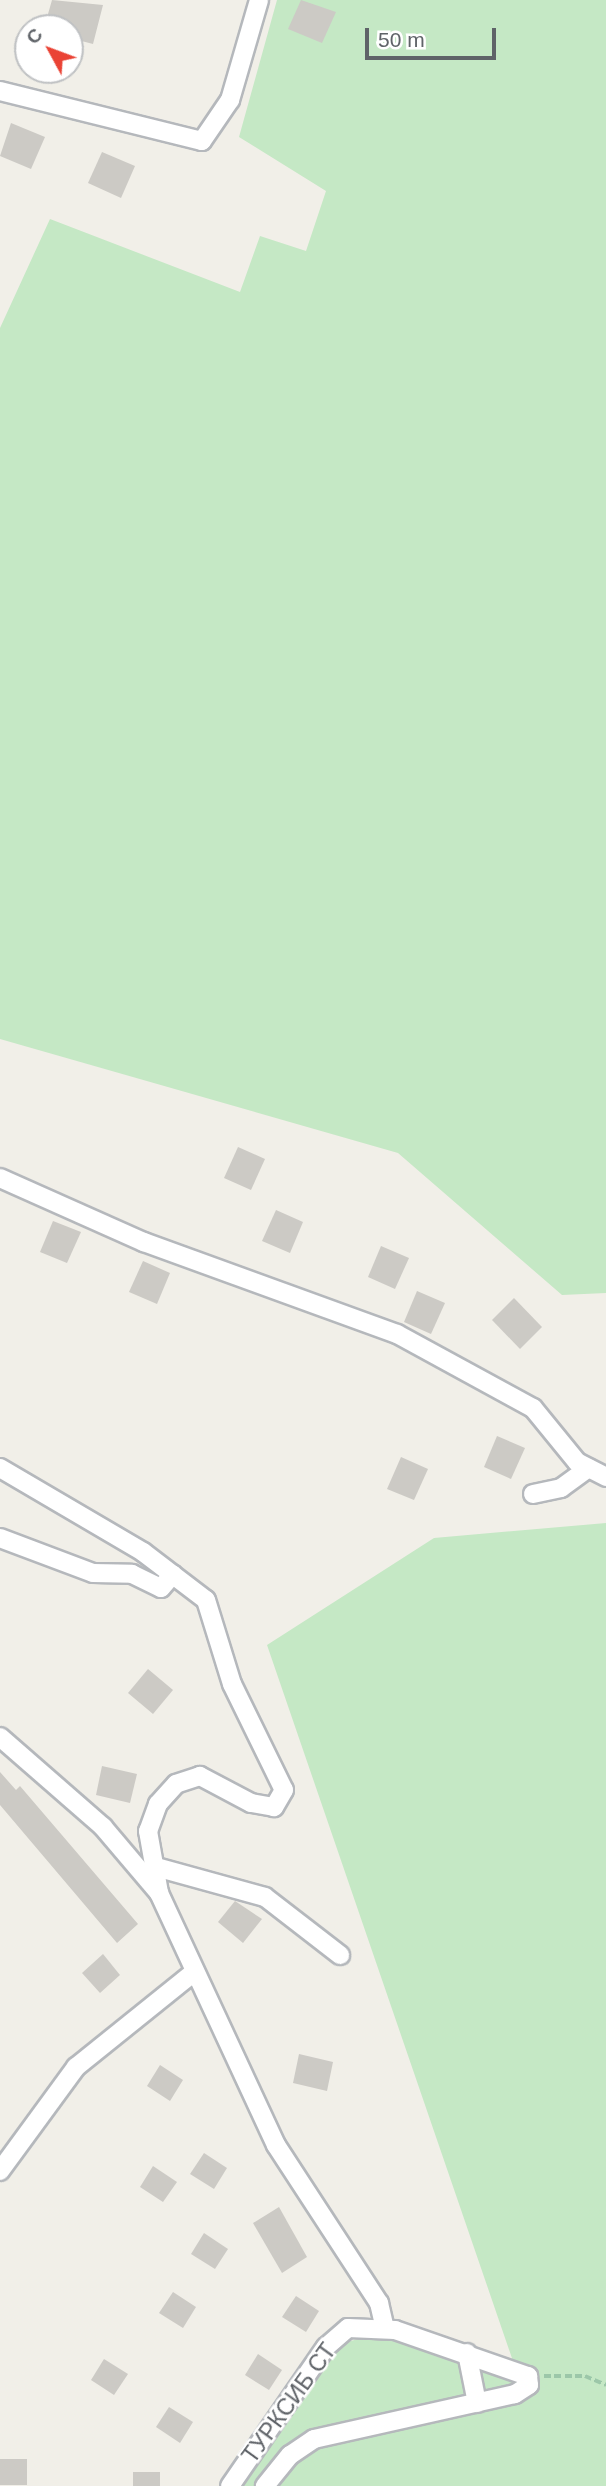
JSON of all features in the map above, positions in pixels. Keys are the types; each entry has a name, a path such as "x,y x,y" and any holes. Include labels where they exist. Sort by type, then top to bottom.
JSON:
{"street":[{"path":"0,91 202,141 230,100 259,0"},
{"path":"0,1178 144,1242 397,1334 533,1408 589,1468 606,1476"},
{"path":"0,1188 19,1185"},
{"path":"0,1468 173,1574 206,1600 232,1684 284,1790 274,1807 251,1803 200,1776 176,1784 158,1804 148,1831 159,1893"},
{"path":"533,1494 561,1488 589,1468"},
{"path":"0,1538 93,1573 132,1574 161,1588 173,1574"},
{"path":"0,1737 103,1827 159,1893 194,1972 233,2041 276,2145 379,2303 385,2328"},
{"path":"156,1867 265,1897 340,1955"},
{"path":"0,2171 76,2067 194,1972"},
{"name":"ТУРКСИБ СТ","path":"230,2486 326,2347 348,2328 385,2328 522,2372"},
{"path":"467,2353 477,2403"},
{"path":"265,2486 290,2455 314,2439 515,2394 528,2385 522,2372"}],"path":[{"path":"522,2372 585,2376 606,2385"}],"green space":[{"path":"277,0 606,0 606,1293 562,1295 398,1153 0,1039 0,328 50,219 240,292 260,236 306,251 326,191 239,137"},
{"path":"606,1523 606,2486 228,2486 326,2347 395,2330 515,2367 267,1645 434,1538"}],"building":[{"path":"52,0 103,5 93,44 84,42 84,14 48,14"},
{"path":"301,0 336,12 322,43 288,29"},
{"path":"11,123 45,137 31,169 0,156"},
{"path":"102,152 135,166 121,198 88,183"},
{"path":"238,1147 265,1159 251,1190 224,1178"},
{"path":"276,1210 303,1222 290,1253 262,1241"},
{"path":"53,1221 81,1232 67,1263 40,1252"},
{"path":"381,1246 409,1258 395,1289 368,1277"},
{"path":"143,1261 170,1273 157,1304 129,1292"},
{"path":"417,1291 445,1303 431,1334 404,1322"},
{"path":"514,1298 542,1327 520,1349 492,1320"},
{"path":"497,1436 525,1448 511,1479 484,1467"},
{"path":"401,1457 428,1469 414,1500 387,1489"},
{"path":"148,1669 173,1690 153,1714 128,1693"},
{"path":"102,1766 137,1774 130,1803 96,1795"},
{"path":"0,1772 16,1790 20,1786 138,1924 117,1943 0,1805"},
{"path":"235,1901 262,1919 243,1943 218,1922"},
{"path":"103,1954 120,1975 100,1993 82,1973"},
{"path":"299,2054 333,2062 327,2091 293,2083"},
{"path":"160,2065 183,2080 170,2101 147,2086"},
{"path":"204,2153 227,2168 214,2189 190,2174"},
{"path":"153,2166 177,2182 163,2202 140,2187"},
{"path":"279,2207 307,2257 282,2273 253,2223"},
{"path":"204,2233 228,2249 215,2269 191,2254"},
{"path":"173,2292 196,2307 183,2328 159,2313"},
{"path":"296,2296 319,2311 306,2332 282,2317"},
{"path":"258,2354 282,2370 269,2390 245,2375"},
{"path":"104,2359 128,2374 114,2395 91,2380"},
{"path":"169,2407 193,2422 180,2443 156,2427"},
{"path":"0,2459 27,2459 27,2485 0,2485"},
{"path":"133,2472 160,2472 160,2486 133,2486"}]}
